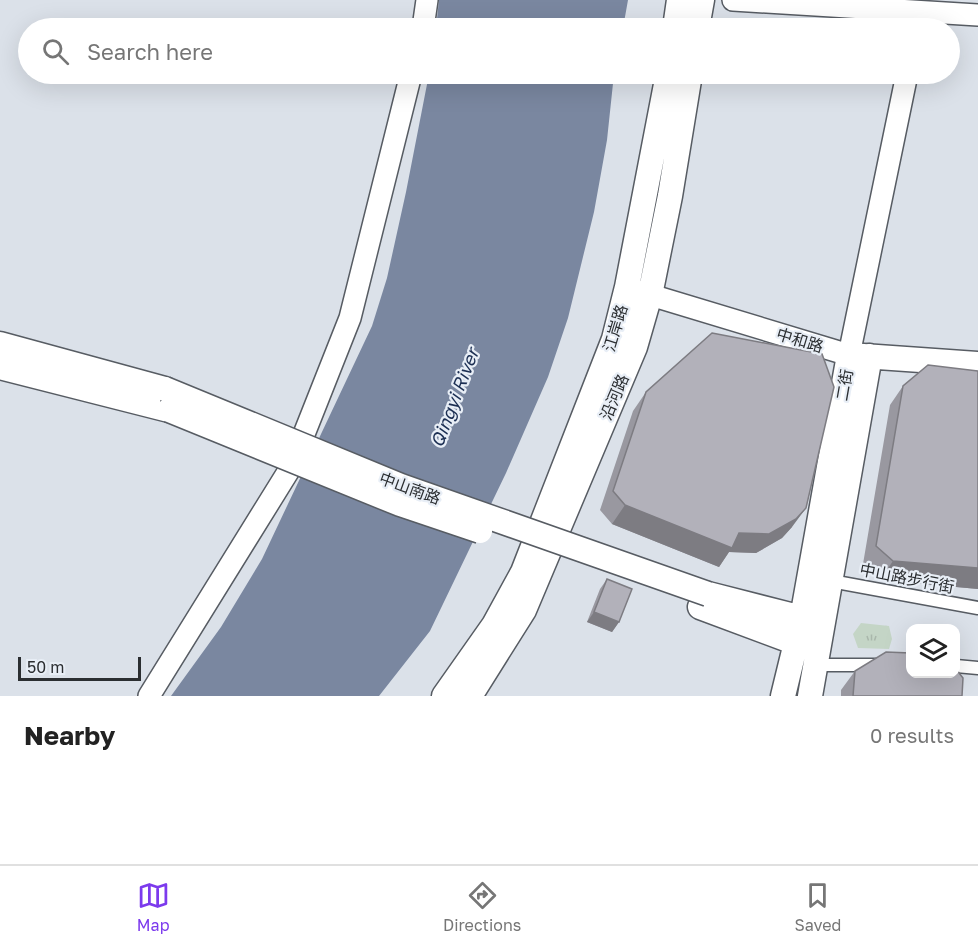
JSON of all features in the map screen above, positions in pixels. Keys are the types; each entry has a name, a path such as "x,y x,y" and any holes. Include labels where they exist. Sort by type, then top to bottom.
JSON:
{"main road":[{"path":"677,18 680,0"},
{"path":"699,18 702,0"},
{"name":"江岸路","path":"444,696 494,625 524,572 614,339 639,291 667,84"},
{"name":"沿河路","path":"470,696 524,610 635,347 639,291 670,196 688,84"},
{"name":"中山南路","path":"0,344 167,400 400,504 704,600 811,641"},
{"name":"中和路","path":"859,356 978,364"},
{"name":"二街","path":"783,696 811,641 831,581 859,356"},
{"name":"二街","path":"810,696 811,641 859,356"},
{"name":"中山南路","path":"0,367 167,400"}],"street":[{"path":"424,18 427,0"},
{"path":"733,0 923,14 978,15"},
{"path":"923,14 978,3"},
{"path":"149,696 291,467 350,318 408,84"},
{"name":"二街","path":"859,356 905,84"},
{"name":"中和路","path":"639,291 859,356"},
{"name":"中山路步行街","path":"831,581 978,608"},
{"path":"811,641 906,664"},
{"path":"960,666 978,668"}],"green space":[{"path":"861,623 889,626 892,639 889,649 858,648 853,634"}],"water":[{"path":"439,0 628,0 625,18 437,18"},
{"name":"Qingyi River","path":"427,84 613,84 607,140 594,212 568,318 548,377 506,473 430,631 379,696 171,696 221,627 262,559 372,326 387,278"}],"building":[{"path":"712,333 822,354 834,387 806,508 796,519 769,534 739,533 732,548 625,505 613,491 646,392"},
{"path":"928,365 978,371 978,568 893,561 876,546 903,386"},
{"path":"607,579 632,589 619,622 594,612"},
{"path":"886,652 906,653 906,678 960,678 960,674 963,678 962,696 853,696 855,671"}]}
